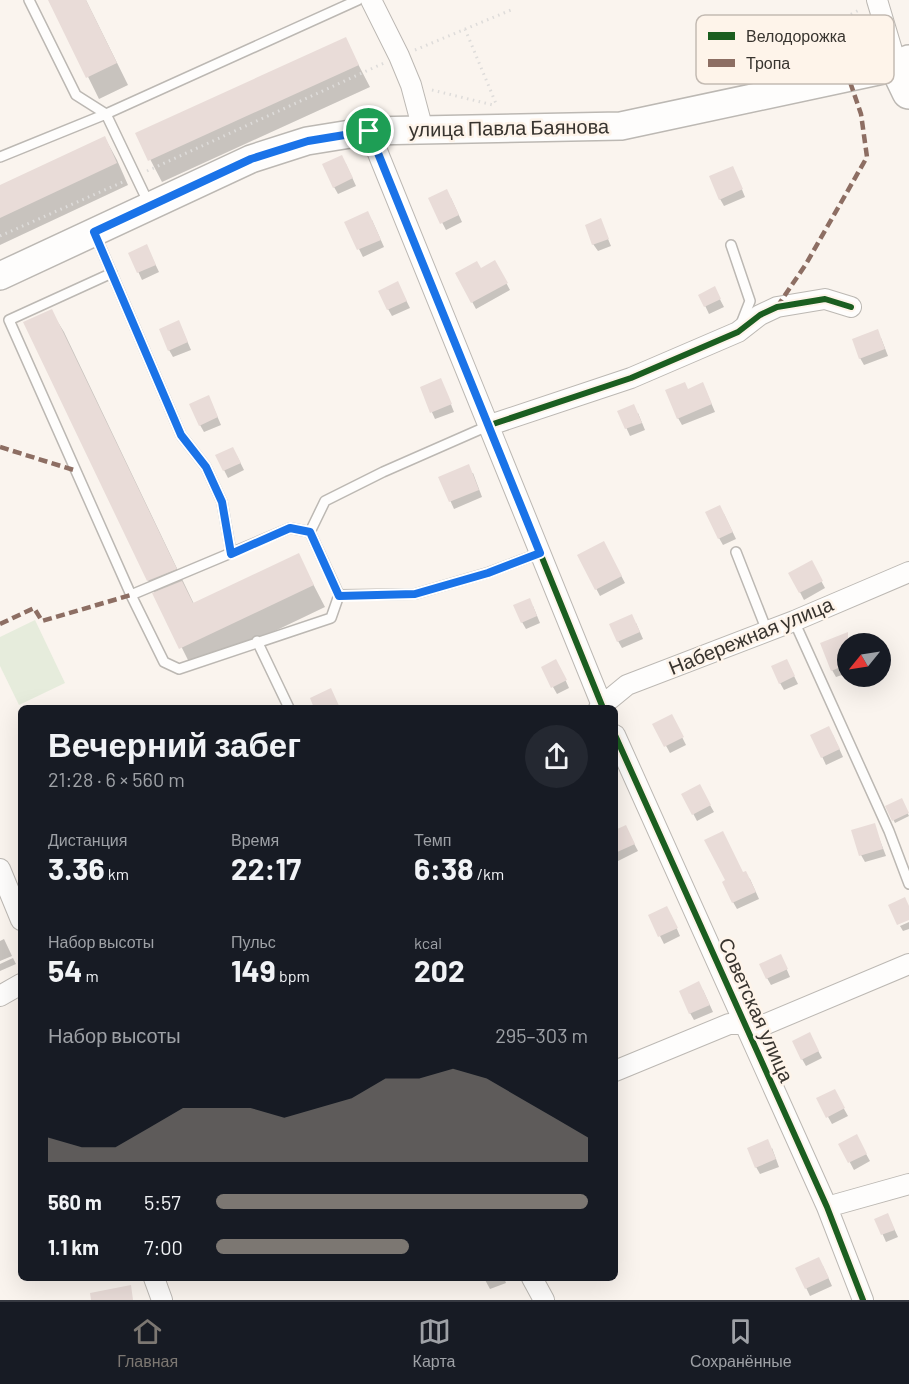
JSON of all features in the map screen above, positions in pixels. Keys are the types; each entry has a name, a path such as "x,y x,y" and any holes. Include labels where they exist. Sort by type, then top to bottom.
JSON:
{"main road":[{"name":"улица Павла Баянова","path":"0,276 251,159 308,141 369,131 621,126 850,84"}],"street":[{"path":"371,0 411,85 423,130"},
{"path":"877,0 883,15"},
{"path":"894,45 905,74"},
{"path":"369,131 490,425 600,705"},
{"path":"490,425 631,378 738,332 760,315 777,307 825,299 850,307"},
{"name":"Набережная улица","path":"603,705 627,685 794,621 909,572"},
{"name":"Советская улица","path":"618,742 827,1207 863,1300"},
{"path":"0,869 18,913"},
{"path":"618,1070 729,1024 766,1024 909,964"},
{"path":"0,996 18,986"},
{"path":"827,1207 909,1184"},
{"path":"155,1281 162,1300"},
{"path":"534,1281 544,1300"}],"lane":[{"path":"29,0 76,95 106,114 150,206"},
{"path":"0,157 106,114 358,0"},
{"path":"94,232 181,435 206,467 222,502 231,554"},
{"path":"731,245 750,301 738,332"},
{"path":"112,273 9,320 131,595 164,662 179,669 331,618 339,596 310,532"},
{"path":"310,532 325,501 383,472 490,425"},
{"path":"131,595 290,528 310,532"},
{"path":"736,552 767,631"},
{"path":"339,596 415,594 488,573 540,553"},
{"path":"794,621 889,831 909,884"},
{"path":"258,641 288,705"}],"path":[{"path":"849,15 877,0"},
{"path":"0,236 399,56 511,10"},
{"path":"411,85 497,106 465,29"}],"green space":[{"path":"35,620 65,683 19,705 0,666 0,637"}],"building":[{"path":"48,0 86,0 117,63 86,78"},
{"path":"346,37 359,65 148,161 135,133"},
{"path":"105,136 117,163 0,218 0,185"},
{"path":"342,155 353,178 333,188 322,164"},
{"path":"733,166 743,189 719,200 709,176"},
{"path":"447,189 459,215 440,224 428,198"},
{"path":"368,211 381,240 357,250 344,222"},
{"path":"601,218 609,239 592,245 585,225"},
{"path":"147,244 156,265 137,273 128,253"},
{"path":"495,260 508,283 471,303 455,273 477,261 481,268"},
{"path":"398,281 407,301 387,310 378,291"},
{"path":"715,286 721,299 704,307 698,295"},
{"path":"52,309 177,569 147,581 23,322"},
{"path":"179,320 188,342 168,351 159,329"},
{"path":"878,329 885,349 859,359 852,339"},
{"path":"441,378 452,404 430,413 420,387"},
{"path":"685,382 688,389 703,382 712,404 677,419 665,390"},
{"path":"209,395 218,417 199,426 189,404"},
{"path":"634,404 642,423 625,429 617,411"},
{"path":"233,447 241,463 223,471 215,455"},
{"path":"469,464 479,490 449,502 438,477"},
{"path":"720,505 733,532 718,539 705,512"},
{"path":"604,541 622,576 595,590 577,555"},
{"path":"299,553 314,585 179,649 152,593 182,581 193,603"},
{"path":"812,560 823,581 799,593 788,573"},
{"path":"530,598 537,616 521,623 513,605"},
{"path":"632,614 640,632 617,642 609,624"},
{"path":"837,636 837,669 831,671 820,643"},
{"path":"556,659 567,680 551,688 541,667"},
{"path":"787,659 795,676 779,684 771,666"},
{"path":"331,688 339,705 313,705 310,698"},
{"path":"672,714 684,737 664,747 652,724"},
{"path":"829,726 840,749 821,758 810,735"},
{"path":"700,784 711,805 692,815 681,794"},
{"path":"902,798 909,813 892,821 885,806"},
{"path":"875,823 883,849 859,856 851,830"},
{"path":"626,825 635,844 618,852 618,829"},
{"path":"723,831 743,872 746,871 756,892 732,903 722,882 725,880 704,840"},
{"path":"905,897 909,906 909,920 897,925 888,905"},
{"path":"667,906 678,928 658,937 648,915"},
{"path":"781,954 788,969 766,979 759,964"},
{"path":"699,981 710,1005 689,1014 679,991"},
{"path":"810,1032 819,1051 801,1060 792,1041"},
{"path":"835,1089 845,1108 826,1118 816,1098"},
{"path":"857,1134 867,1154 848,1163 838,1144"},
{"path":"768,1139 776,1159 755,1168 747,1148"},
{"path":"888,1213 895,1230 881,1235 874,1219"},
{"path":"819,1257 829,1278 805,1289 795,1268"},
{"path":"131,1285 133,1300 91,1300 90,1293"}],"marked path":[{"path":"777,307 806,264 867,157 861,114 851,84"},
{"path":"0,447 77,471"},
{"path":"0,624 34,608 42,621 131,595"}],"cycle path":[{"path":"369,131 602,705"},
{"path":"490,425 631,378 738,332 760,315 777,307 825,299 851,307"},
{"path":"618,742 827,1207 863,1300"}],"route":[{"path":"369,131 540,553 488,573 415,594 339,596 310,532 290,528 231,554 222,502 206,467 181,435 94,232 251,159 308,141 369,131"}]}
